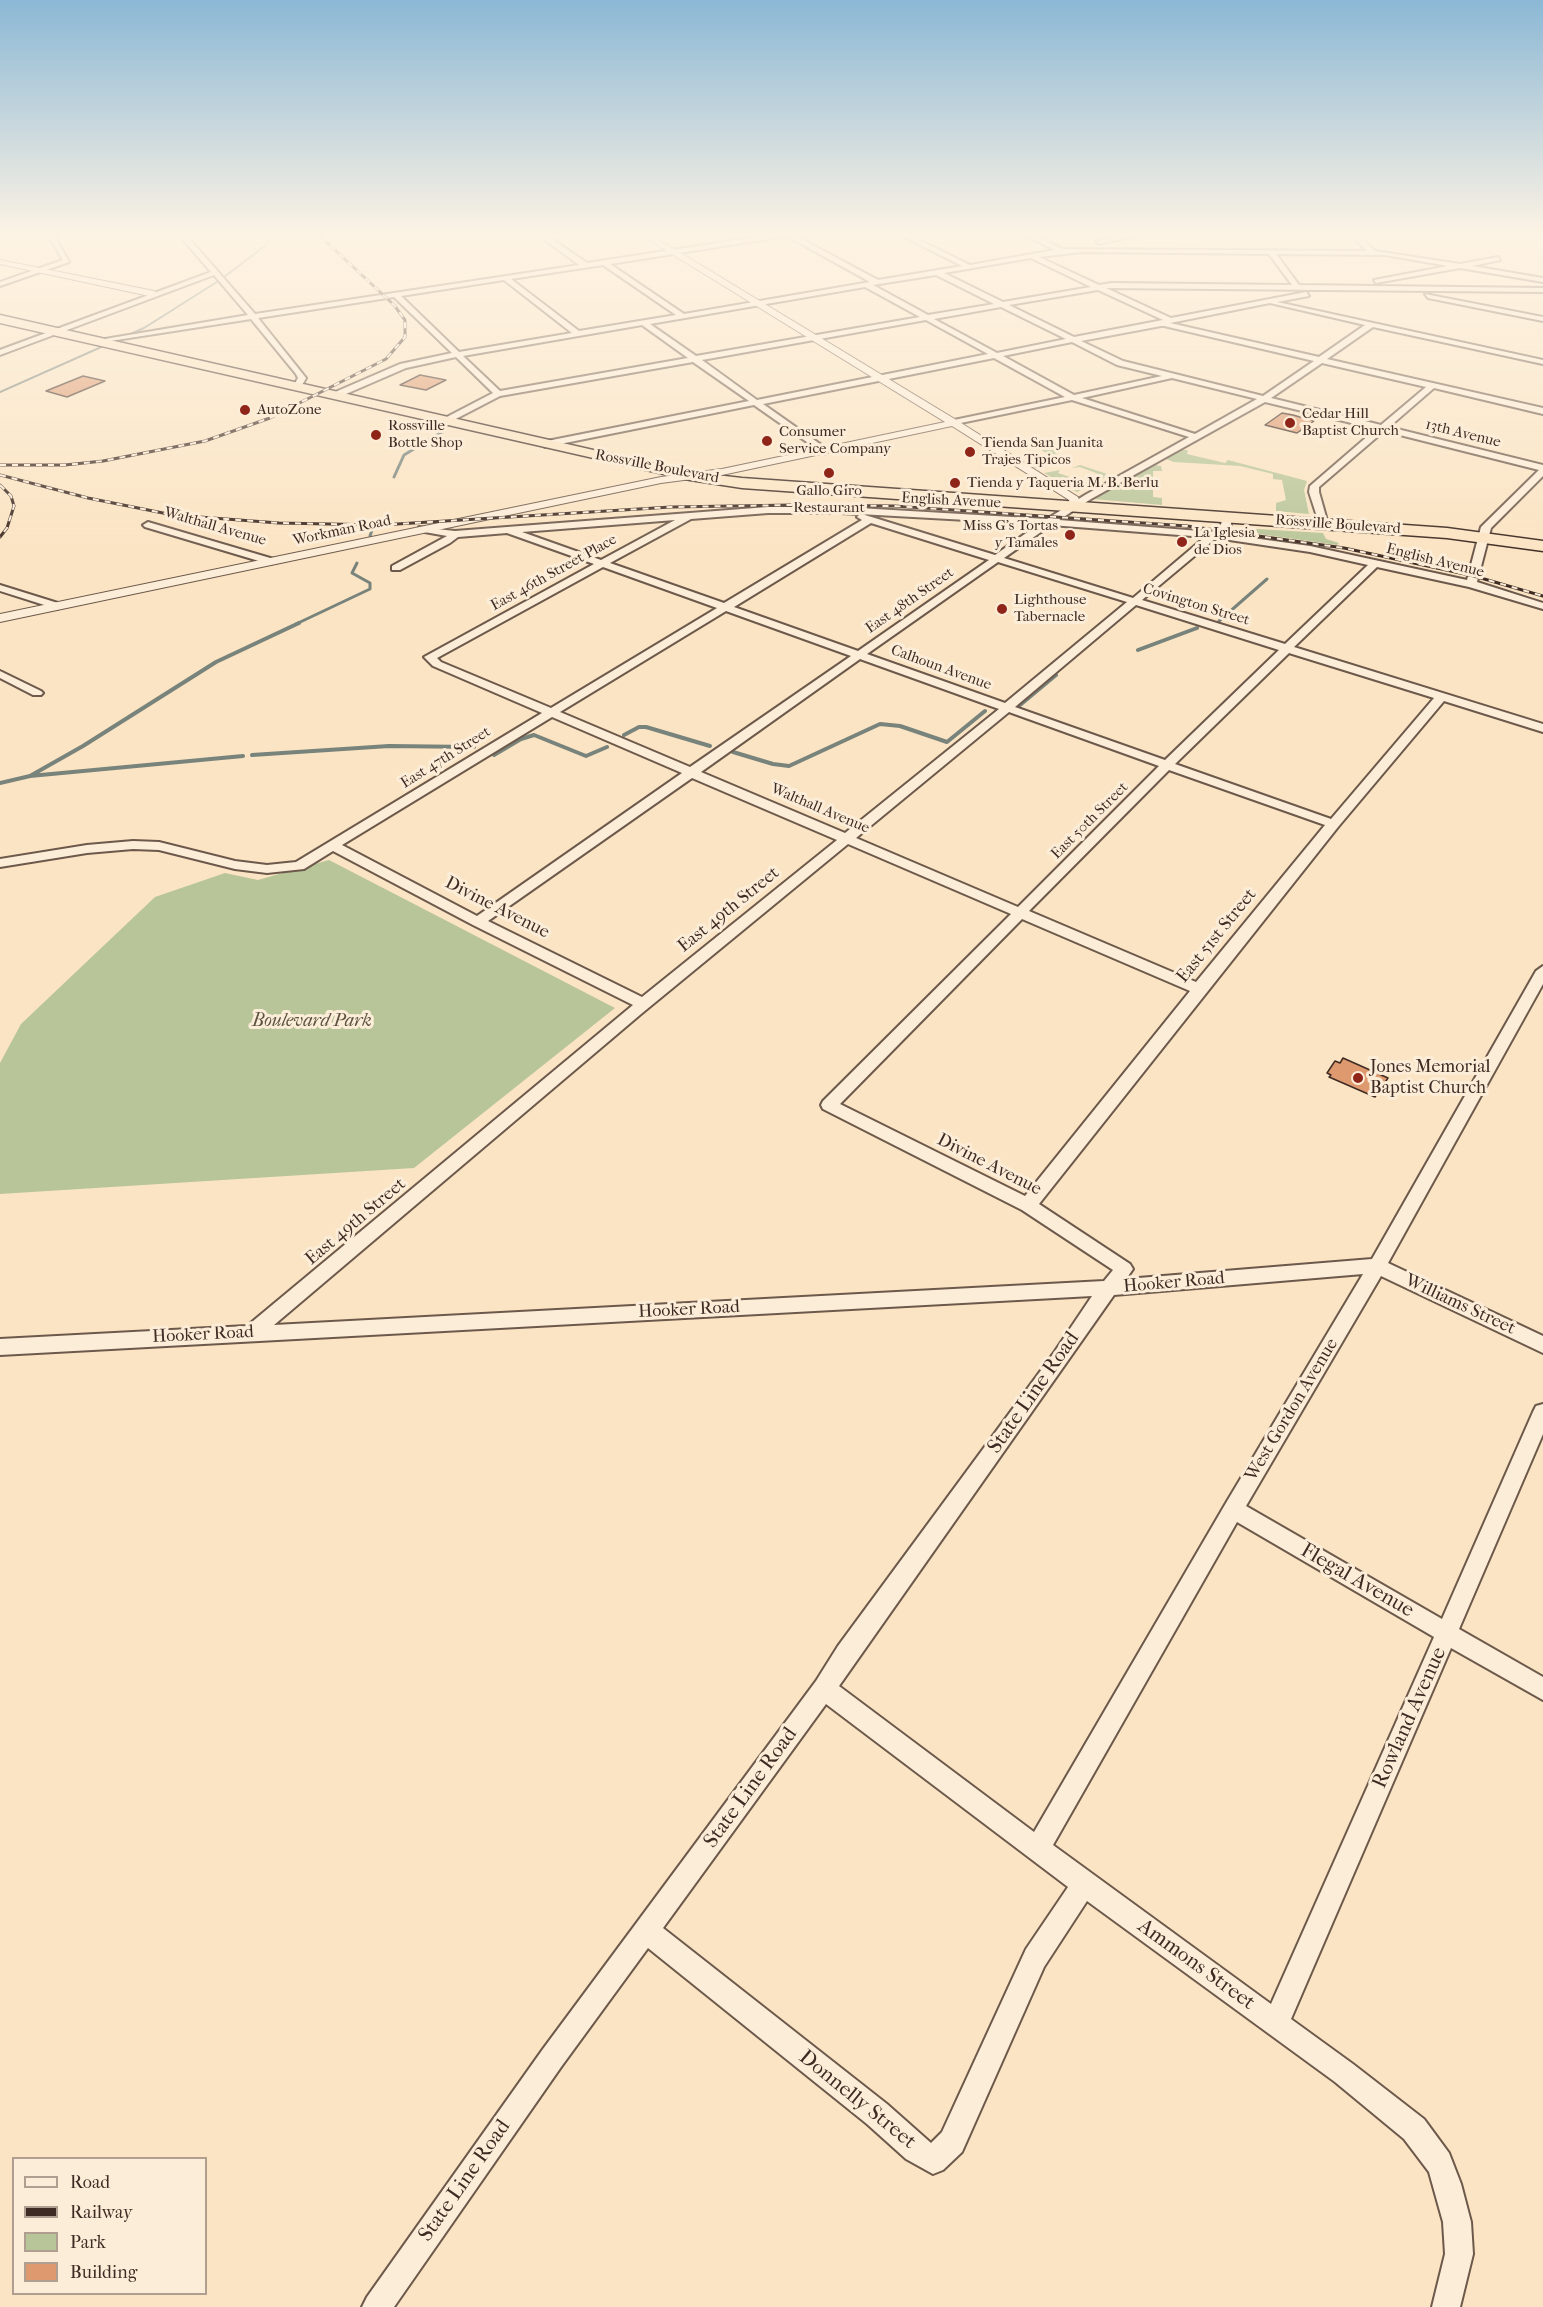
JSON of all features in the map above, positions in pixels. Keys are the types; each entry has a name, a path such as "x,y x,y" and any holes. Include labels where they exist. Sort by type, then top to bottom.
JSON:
{"highway":[{"name":"Rossville Boulevard","path":"104,343 690,476 742,483 1484,537 1543,546"}],"street":[{"path":"0,353 26,343"},
{"path":"274,343 302,378 297,387"},
{"path":"446,343 498,394"},
{"path":"336,395 415,363 526,343"},
{"path":"671,343 824,451"},
{"path":"446,421 498,394 787,343"},
{"path":"821,343 1074,499 1075,506"},
{"path":"974,343 1074,398 1197,437"},
{"path":"545,444 1060,343"},
{"name":"13th Avenue","path":"1079,343 1120,363 1543,469"},
{"path":"1247,343 1543,411"},
{"name":"East 48th Street","path":"478,922 1049,522 1088,497 1264,399 1345,343"},
{"path":"1453,343 1543,362"},
{"path":"690,476 824,451 1172,376"},
{"path":"1323,524 1314,492 1315,486 1433,386"},
{"path":"1470,584 1486,527 1543,469"},
{"name":"Workman Road","path":"0,618 661,480 690,476"},
{"name":"English Avenue","path":"422,530 455,534 504,528 768,510 841,510 1049,522 1214,535 1310,549 1470,584 1543,606"},
{"name":"Covington Street","path":"841,510 1543,728"},
{"name":"East 46th Street Place","path":"430,657 692,515"},
{"name":"East 49th Street","path":"252,1332 644,1004 1008,707 1214,535 1224,530 1228,517"},
{"name":"East 47th Street","path":"0,863 87,849 133,845 159,846 235,865 267,869 299,867 724,606 869,520"},
{"name":"Walthall Avenue","path":"148,525 273,562"},
{"name":"Calhoun Avenue","path":"504,528 1333,824"},
{"path":"396,568 447,541 455,534"},
{"name":"East 50th Street","path":"829,1105 1167,765 1376,562"},
{"path":"2,588 57,606"},
{"name":"Walthall Avenue","path":"430,657 437,664 1199,989"},
{"path":"0,674 37,693"},
{"name":"East 51st Street","path":"1028,1205 1333,824 1442,696"},
{"name":"Divine Avenue","path":"334,846 478,922 644,1004"},
{"name":"West Gordon Avenue","path":"1038,1848 1233,1509 1377,1266 1543,971"},
{"name":"Divine Avenue","path":"829,1105 1028,1205 1124,1269"},
{"name":"Hooker Road","path":"0,1347 1109,1288 1377,1266"},
{"name":"Williams Street","path":"1377,1266 1543,1345"},
{"name":"State Line Road","path":"377,2307 552,2058 824,1689 846,1654 1060,1359 1088,1314 1124,1269"},
{"name":"Rowland Avenue","path":"1276,2024 1543,1412"},
{"name":"Flegal Avenue","path":"1233,1509 1543,1689"},
{"name":"Ammons Street","path":"824,1689 1083,1883 1344,2073 1414,2129 1439,2163 1457,2222 1459,2254 1446,2307"},
{"name":"Donnelly Street","path":"646,1931 877,2114 916,2149 933,2160 952,2142 1035,1958 1083,1883"}],"green space":[{"path":"1035,438 1054,448 1062,447 1055,453 1069,461 1037,469 1028,463 1053,457 1025,440"},
{"path":"1182,450 1188,450 1187,454 1225,463 1228,460 1307,481 1304,490 1309,514 1276,511 1276,503 1286,500 1282,480 1273,479 1273,474 1240,466 1174,462 1166,459"},
{"path":"1080,465 1110,475 1077,492 1044,473 1060,470 1058,473 1088,483 1104,476 1080,467 1072,468"},
{"path":"1155,465 1161,466 1162,471 1153,471 1153,497 1162,498 1162,505 1093,499"},
{"path":"1241,528 1323,533 1326,539 1339,543 1337,545 1238,531"},
{"name":"Boulevard Park","path":"329,860 615,1008 414,1168 0,1194 0,1063 21,1024 155,897 225,873 258,880"}],"building":[{"path":"420,375 446,380 426,390 400,385"},
{"path":"83,376 105,381 67,397 46,391"},
{"name":"Cedar Hill Baptist Church","path":"1282,413 1314,421 1297,433 1265,425"},
{"name":"Jones Memorial Baptist Church","path":"1343,1058 1388,1078 1375,1097 1329,1077 1331,1075 1327,1073 1335,1061 1340,1063"}],"waterway":[{"path":"0,392 111,343"},
{"path":"394,477 404,455 442,432"},
{"path":"370,536 375,521"},
{"path":"296,624 370,589 370,583 352,573 357,563"},
{"path":"1219,621 1267,579"},
{"path":"30,776 83,746 216,662 299,623"},
{"path":"1138,650 1197,628"},
{"path":"1020,705 1056,675"},
{"path":"733,752 773,764 789,766 880,724 900,726 947,742 985,711"},
{"path":"624,735 639,727 646,727 710,746"},
{"path":"494,755 521,739 534,735 586,756 607,747"},
{"path":"252,755 389,746 474,747"},
{"path":"30,776 243,756"},
{"path":"0,783 30,776"}],"railway":[{"path":"0,465 65,465 103,461 205,441 270,418 386,359 400,343"},
{"path":"0,475 88,498 173,515 279,523 381,525 671,507 792,505 895,506 1187,526 1344,548 1474,576 1543,596"},
{"path":"0,485 11,496 14,506 7,528 0,537"}],"place":[{"name":"AutoZone","path":"245,410"},
{"name":"Cedar Hill Baptist Church","path":"1290,423"},
{"name":"Rossville Bottle Shop","path":"376,435"},
{"name":"Consumer Service Company","path":"767,441"},
{"name":"Tienda San Juanita Trajes Tipicos","path":"970,452"},
{"name":"Gallo Giro Restaurant","path":"829,473"},
{"name":"Tienda y Taqueria M. B. Berlu","path":"955,483"},
{"name":"Miss G's Tortas y Tamales","path":"1070,535"},
{"name":"La Iglesia de Dios","path":"1182,542"},
{"name":"Lighthouse Tabernacle","path":"1002,609"},
{"name":"Jones Memorial Baptist Church","path":"1358,1078"}]}
